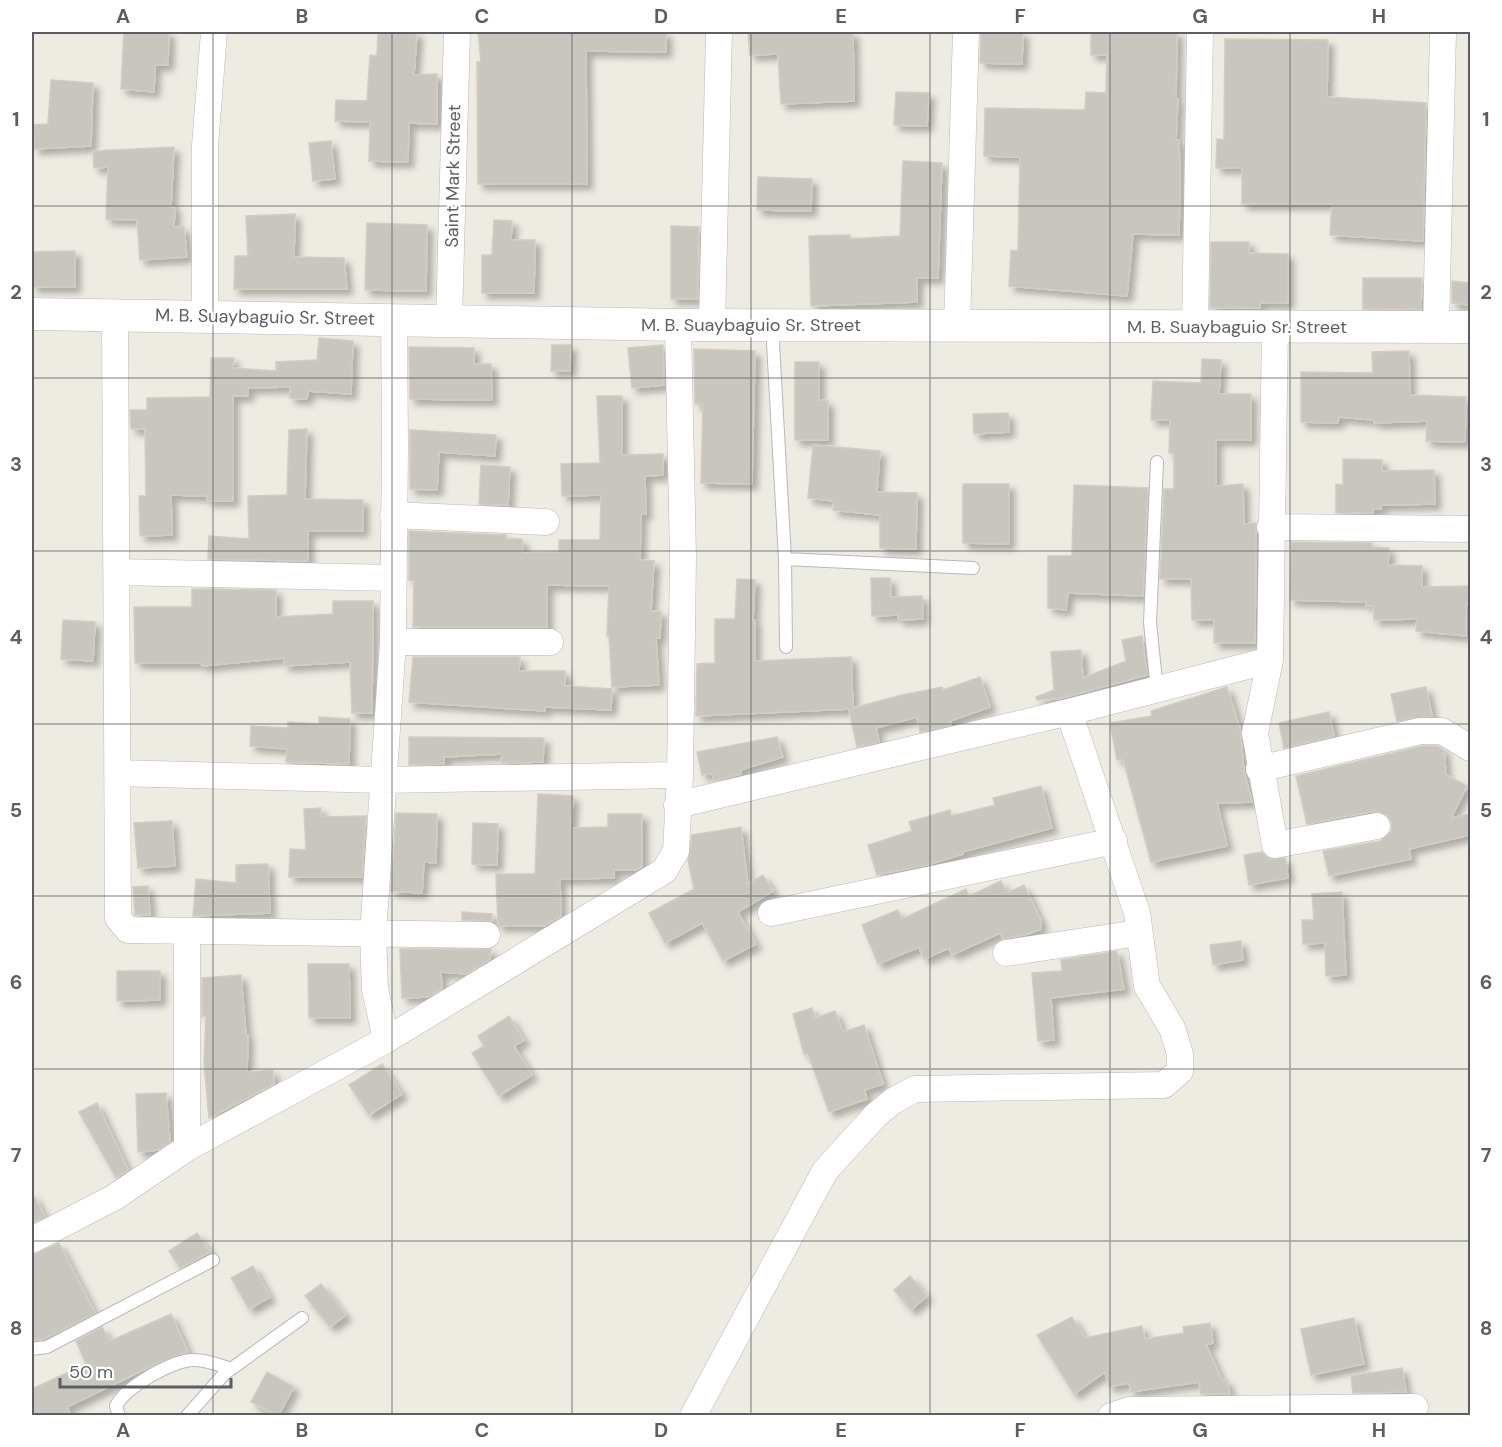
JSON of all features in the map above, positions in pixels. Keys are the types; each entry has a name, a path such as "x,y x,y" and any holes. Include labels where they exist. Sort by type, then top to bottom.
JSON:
{"street":[{"path":"205,316 205,146 214,32"},
{"name":"Saint Mark Street","path":"450,321 457,32"},
{"path":"712,324 719,32"},
{"path":"957,326 966,32"},
{"path":"1195,327 1200,32"},
{"path":"1436,326 1443,32"},
{"name":"M. B. Suaybaguio Sr. Street","path":"32,314 678,325 1470,327"},
{"path":"115,314 118,918 128,930 187,933 487,935"},
{"path":"386,1040 376,1000 373,934 393,642 395,447 393,320"},
{"path":"32,1240 115,1197 187,1148 386,1040 664,872 676,851 680,775 683,557 678,325"},
{"path":"1275,327 1270,527 1270,660 1255,733 1259,769 1275,845 1377,826"},
{"path":"393,514 546,522"},
{"path":"1270,527 1470,529"},
{"path":"118,572 394,578"},
{"path":"393,642 550,642"},
{"path":"677,805 1069,712 1270,660"},
{"path":"693,1416 825,1171 847,1144 893,1101 915,1089 954,1086 1164,1085 1180,1071 1180,1054 1172,1028 1147,986 1137,913 1069,712"},
{"path":"1259,769 1420,731 1442,731 1470,748"},
{"path":"117,773 382,780 680,775"},
{"path":"771,913 1114,841"},
{"path":"187,933 187,1148"},
{"path":"1006,953 1138,933"},
{"path":"1111,1416 1129,1410 1415,1407"}],"lane":[{"path":"772,325 785,559 786,647"},
{"path":"1157,462 1150,623 1157,690"},
{"path":"785,559 973,568"},
{"path":"32,1349 47,1347 213,1260"},
{"path":"187,1416 231,1369 302,1318"},
{"path":"120,1416 116,1406 120,1398 135,1385 162,1371 192,1359 205,1360 231,1369"}],"building":[{"path":"124,32 169,32 168,65 155,65 154,92 121,89"},
{"path":"378,32 417,32 414,75 437,74 437,124 409,123 408,162 369,161 370,122 335,121 336,100 367,101 370,55 377,56"},
{"path":"478,32 666,32 666,52 586,51 587,184 478,184 477,62 481,62"},
{"path":"748,32 853,32 854,101 781,104 778,54 750,55"},
{"path":"981,32 1023,32 1022,64 980,63"},
{"path":"1091,32 1177,32 1176,140 1179,140 1179,235 1133,234 1127,296 1009,286 1011,250 1018,251 1020,157 984,156 985,108 1085,110 1086,92 1106,93 1107,55 1091,55"},
{"path":"1225,39 1328,40 1327,97 1426,103 1423,241 1330,235 1332,204 1242,204 1242,168 1216,168 1217,139 1224,140"},
{"path":"51,80 93,83 91,146 34,149 33,125 48,124"},
{"path":"896,92 929,93 927,126 894,125"},
{"path":"331,141 335,179 313,181 309,143"},
{"path":"174,147 171,207 175,207 174,227 184,227 187,257 140,260 137,220 106,219 108,167 94,168 93,151"},
{"path":"903,161 942,163 938,278 917,278 917,302 811,306 809,236 850,235 850,239 900,236"},
{"path":"758,177 812,179 811,211 757,210"},
{"path":"295,214 294,257 344,258 347,289 234,289 235,256 248,256 246,216"},
{"path":"494,220 512,221 511,240 535,240 534,293 482,293 482,255 492,255"},
{"path":"367,223 427,225 426,291 365,290"},
{"path":"671,226 699,227 698,299 671,299"},
{"path":"1211,242 1249,242 1249,253 1288,254 1288,303 1260,303 1260,308 1210,308"},
{"path":"75,251 75,287 32,287 32,252"},
{"path":"1363,278 1422,278 1421,309 1363,309"},
{"path":"1452,281 1470,283 1470,305 1452,303"},
{"path":"319,338 353,341 351,394 308,391 307,399 290,398 290,387 248,388 248,396 233,396 233,501 207,501 207,496 171,495 172,535 140,536 139,496 146,496 145,429 131,429 130,410 147,410 147,398 210,397 211,358 234,358 233,368 276,371 276,362 317,360"},
{"path":"552,345 571,345 570,371 551,371"},
{"path":"663,345 664,385 632,388 628,348"},
{"path":"409,347 474,348 474,364 491,364 492,400 410,399"},
{"path":"694,349 755,351 752,484 701,483 703,404 695,404"},
{"path":"1409,351 1410,395 1466,397 1465,442 1426,441 1427,421 1374,423 1374,420 1339,417 1338,423 1301,422 1301,372 1373,373 1372,352"},
{"path":"1202,359 1221,360 1219,394 1251,394 1251,440 1216,440 1216,486 1243,484 1244,524 1256,523 1255,643 1214,643 1214,620 1192,620 1191,579 1160,579 1164,489 1174,489 1174,453 1169,453 1170,420 1151,420 1153,381 1201,383"},
{"path":"795,362 819,362 819,400 828,401 828,440 795,440"},
{"path":"597,396 622,396 622,455 663,454 663,475 645,476 646,514 641,514 640,560 654,561 651,611 661,612 660,638 656,638 659,685 612,687 609,636 607,636 609,586 547,585 547,627 413,627 414,581 409,580 409,531 506,535 506,539 522,539 523,553 559,552 559,540 600,540 601,495 562,496 561,464 600,463"},
{"path":"1008,413 1009,432 974,434 973,414"},
{"path":"307,429 305,499 363,500 363,531 308,531 308,561 208,559 209,536 249,539 248,496 287,495 289,430"},
{"path":"410,430 496,435 495,456 439,452 437,490 410,489"},
{"path":"813,445 880,451 877,492 917,493 916,549 880,548 880,515 833,510 834,501 808,498"},
{"path":"1343,459 1382,460 1382,471 1434,470 1435,504 1381,505 1381,509 1373,509 1373,513 1336,513 1336,484 1343,485"},
{"path":"481,465 510,467 508,505 479,504"},
{"path":"963,484 1009,484 1009,544 963,543"},
{"path":"1074,485 1148,488 1143,596 1068,593 1066,610 1048,608 1048,556 1072,556"},
{"path":"1291,542 1372,543 1372,547 1389,548 1388,565 1422,566 1422,587 1469,586 1469,605 1466,605 1466,636 1416,631 1417,619 1374,620 1373,606 1366,606 1366,602 1290,600"},
{"path":"871,578 890,578 891,597 922,596 923,619 899,620 898,615 872,616"},
{"path":"737,579 755,580 753,620 755,620 755,661 851,657 853,708 942,687 943,690 980,677 990,707 950,721 951,725 920,732 917,717 876,728 879,742 857,747 849,709 696,716 697,664 715,663 715,619 735,619"},
{"path":"192,589 276,590 276,617 333,614 333,601 373,601 372,713 352,713 350,662 284,666 284,658 202,666 201,663 135,663 134,607 192,607"},
{"path":"63,620 95,622 93,661 61,659"},
{"path":"1142,636 1147,675 1058,699 1037,700 1036,697 1054,690 1051,652 1081,650 1083,678 1126,661 1122,640"},
{"path":"413,657 520,657 519,671 565,671 565,686 612,689 611,710 545,707 545,711 409,702"},
{"path":"1227,687 1240,729 1244,772 1252,802 1217,803 1227,846 1151,862 1123,759 1117,760 1110,723 1152,716 1151,711"},
{"path":"1426,687 1432,716 1397,721 1391,694"},
{"path":"1329,712 1334,736 1284,748 1279,723"},
{"path":"319,717 350,719 349,764 286,762 287,749 250,746 251,726 288,728 288,722 319,724"},
{"path":"409,737 544,738 543,762 501,763 502,754 444,757 444,764 409,765"},
{"path":"777,737 783,757 740,770 741,774 714,781 712,773 702,775 697,752"},
{"path":"1422,746 1438,746 1444,750 1446,775 1467,786 1451,818 1470,814 1470,835 1409,849 1411,859 1329,876 1323,851 1380,841 1391,832 1392,823 1388,816 1375,811 1307,824 1296,776"},
{"path":"1041,786 1052,828 962,852 963,854 930,864 877,875 868,845 912,831 909,822 950,810 951,816 995,805 993,798"},
{"path":"538,794 573,796 571,828 608,827 608,814 642,814 642,867 636,870 614,870 614,878 560,879 561,916 544,926 498,926 496,874 535,874"},
{"path":"321,808 321,817 366,816 362,877 289,877 290,849 306,850 304,809"},
{"path":"396,813 437,814 436,863 424,862 422,893 391,891"},
{"path":"172,821 175,866 138,868 134,823"},
{"path":"473,823 498,824 497,865 472,864"},
{"path":"741,827 748,884 763,875 773,891 738,912 756,944 723,961 702,923 665,943 649,913 694,889 688,860 692,835"},
{"path":"1262,852 1271,859 1285,858 1288,878 1249,885 1244,855"},
{"path":"268,864 270,913 193,916 196,879 236,883 236,865"},
{"path":"1001,881 1007,893 1024,885 1041,921 1041,929 1003,939 1000,933 952,955 949,948 924,959 919,947 878,964 862,925 898,910 902,919 966,889 969,896"},
{"path":"148,886 150,915 135,915 133,887"},
{"path":"1342,892 1346,975 1326,976 1325,943 1303,944 1302,920 1314,920 1312,894"},
{"path":"462,912 492,914 492,921 462,920"},
{"path":"1241,941 1243,960 1213,965 1210,945"},
{"path":"400,949 491,949 490,959 467,974 441,972 442,989 428,997 402,998"},
{"path":"1117,951 1124,989 1051,998 1054,1040 1038,1041 1032,973 1062,971 1061,960"},
{"path":"308,964 349,964 350,1018 309,1018"},
{"path":"117,971 160,971 160,1000 117,1001"},
{"path":"241,975 246,1035 248,1035 247,1072 273,1070 274,1084 209,1118 204,1063 206,1016 202,1017 202,978"},
{"path":"812,1008 815,1018 835,1011 843,1032 864,1025 883,1084 864,1090 867,1099 829,1112 808,1054 804,1054 793,1014"},
{"path":"509,1016 524,1040 514,1046 532,1075 499,1096 472,1053 484,1046 478,1036"},
{"path":"382,1064 402,1094 369,1115 349,1085"},
{"path":"166,1093 170,1142 158,1150 138,1152 136,1094"},
{"path":"97,1103 128,1170 116,1178 79,1112"},
{"path":"32,1192 45,1217 32,1223"},
{"path":"197,1233 210,1252 180,1268 169,1251"},
{"path":"59,1243 95,1313 44,1339 32,1341 32,1255"},
{"path":"253,1266 270,1297 249,1309 231,1278"},
{"path":"910,1276 927,1296 911,1310 894,1290"},
{"path":"321,1284 346,1315 330,1327 305,1296"},
{"path":"171,1314 188,1352 160,1362 67,1407 71,1416 32,1416 32,1389 86,1364 76,1341 102,1327 110,1341"},
{"path":"1072,1317 1085,1338 1142,1326 1145,1339 1184,1333 1183,1327 1210,1323 1213,1343 1206,1344 1222,1381 1227,1380 1230,1394 1201,1394 1199,1382 1131,1392 1129,1383 1109,1387 1105,1372 1074,1394 1037,1335"},
{"path":"1354,1318 1364,1364 1311,1375 1301,1329"},
{"path":"1402,1368 1406,1392 1353,1393 1351,1376"},
{"path":"267,1372 294,1387 278,1416 251,1402"}]}
